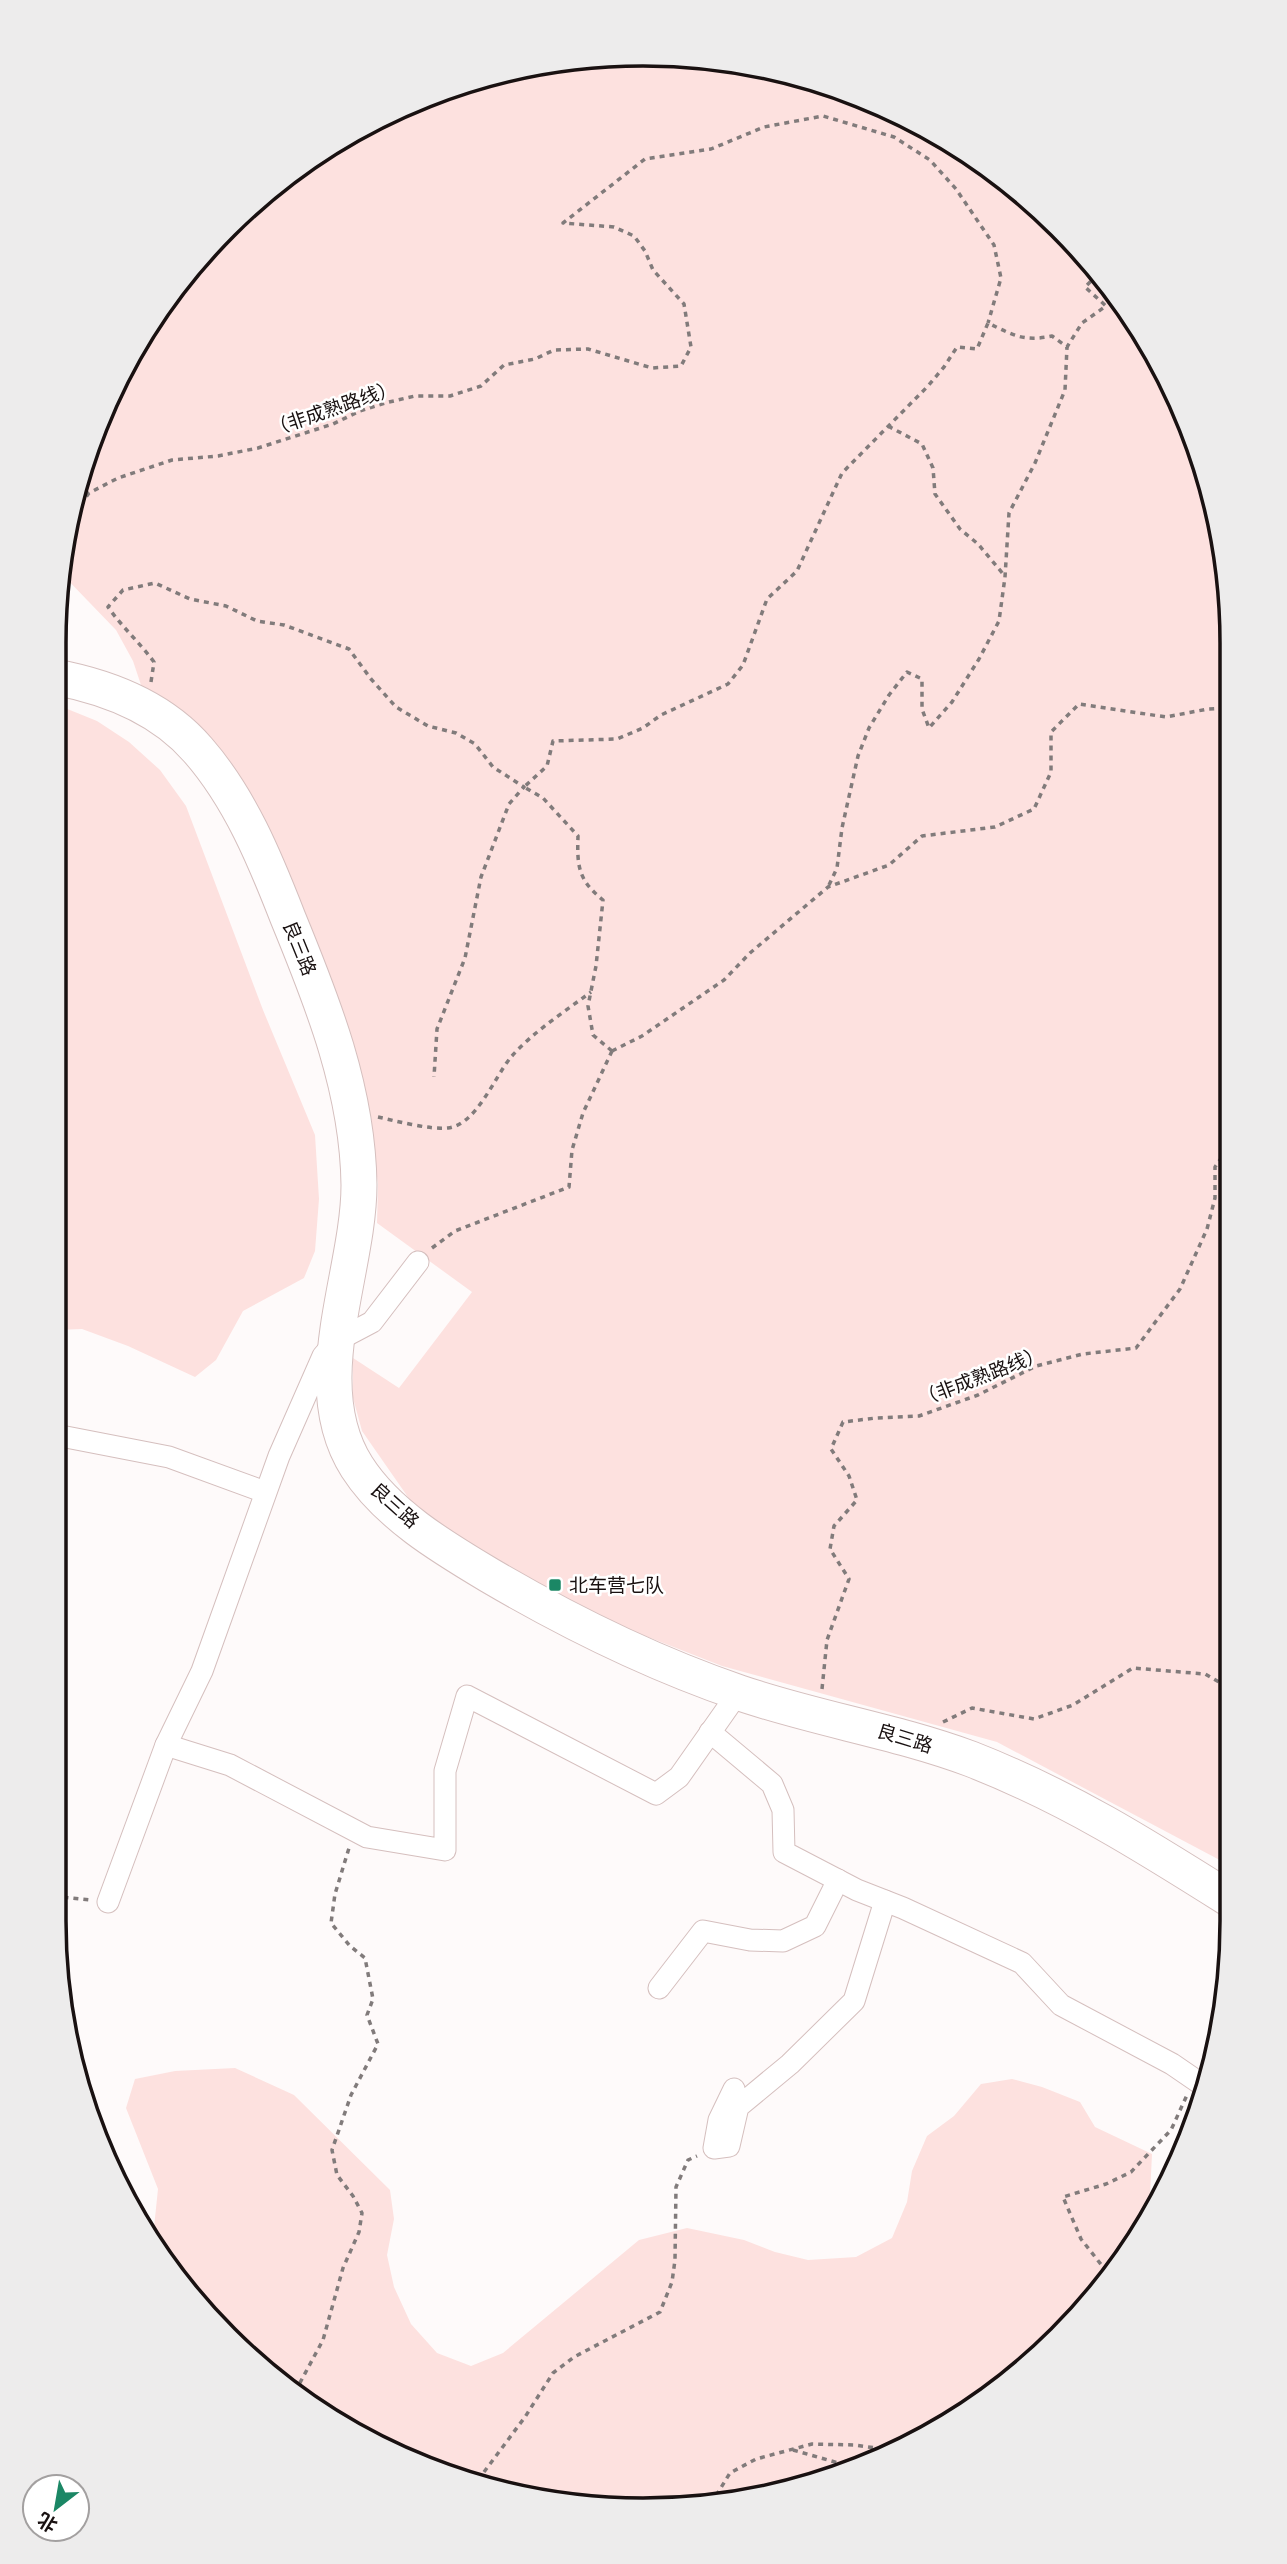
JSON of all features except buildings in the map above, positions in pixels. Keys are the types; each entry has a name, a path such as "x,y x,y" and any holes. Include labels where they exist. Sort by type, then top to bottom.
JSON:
{"main road":[{"name":"良三路","path":"66,680 114,693 147,708 197,748 230,794 260,847 323,1004 352,1110 359,1188 356,1224 336,1341 334,1380 343,1436 355,1464 380,1497 452,1553 543,1606 646,1657 738,1693 908,1738 1026,1781 1127,1834 1220,1893"}],"street":[{"path":"108,1902 166,1745 202,1671 265,1492 307,1388 323,1356 336,1341 372,1322 418,1262"},
{"path":"66,1437 169,1457 265,1492"},
{"path":"166,1745 230,1765 367,1837 445,1850 446,1771 467,1696 656,1794 679,1777 738,1693"},
{"path":"710,1732 772,1784 783,1810 784,1852 838,1880 1022,1963 1061,2005 1172,2064 1197,2082"},
{"path":"659,1989 704,1931 750,1940 783,1941 815,1926 838,1880"},
{"path":"734,2088 719,2120 714,2148 729,2146 738,2107 790,2064 854,2001 885,1901"}],"path":[{"name":"（非成熟路线）","path":"85,499 89,493 118,478 172,460 218,456 258,448 333,424 385,402 415,396 450,396 481,386 504,365 535,359 554,350 587,349 652,368 681,366 691,347 684,304 653,270 645,251 634,236 614,227 563,223 645,159 711,149 764,127 823,116 894,137 930,160 979,220 994,245 1002,278 988,323"},
{"path":"828,887 837,868 852,777 869,728 888,695 907,672 922,679 922,709 929,727 952,702 999,621 1009,513 1035,463 1065,390 1067,347 1082,323 1106,306 1085,287 1091,281"},
{"path":"434,1077 437,1030 464,958 481,877 509,804 547,766 553,741 617,739 728,684 743,665 767,599 797,571 842,473 944,367 957,347 977,349 988,323 1032,340 1052,336 1067,347"},
{"path":"888,426 922,444 933,468 934,494 960,529 978,544 1005,577"},
{"path":"147,708 154,662 137,640 120,625 108,607 123,590 155,583 190,599 226,606 257,621 284,625 349,649 396,707 428,726 456,733 475,744 493,767 544,798 578,836 577,866 591,891 603,900 588,1006 593,1035 612,1051"},
{"path":"418,1262 435,1245 455,1231 569,1186 572,1150 583,1113 612,1051 642,1036 724,980 750,953 828,887 889,865 922,836 995,827 1034,809 1051,772 1051,732 1079,704 1166,717 1220,708"},
{"path":"352,1110 401,1122 449,1128 472,1116 512,1056 552,1020 591,992"},
{"name":"（非成熟路线）","path":"818,1714 828,1640 849,1579 830,1549 834,1526 856,1500 849,1475 831,1449 843,1422 919,1416 978,1395 1036,1366 1083,1354 1136,1349 1180,1289 1207,1229 1216,1198 1215,1167 1220,1160"},
{"path":"908,1738 972,1708 1034,1719 1073,1704 1133,1668 1205,1674 1220,1683"},
{"path":"300,2383 323,2340 343,2268 359,2232 362,2213 354,2196 337,2175 332,2150 351,2095 377,2044 367,2015 373,1999 365,1958 349,1946 331,1923 341,1869 355,1830"},
{"path":"66,1897 108,1902"},
{"path":"1104,2268 1081,2239 1063,2197 1105,2184 1131,2172 1171,2130 1194,2094"},
{"path":"482,2474 525,2417 553,2373 574,2357 660,2312 672,2282 675,2260 676,2187 688,2160 714,2148"},
{"path":"718,2493 730,2473 756,2459 791,2449 812,2444 877,2448"},
{"path":"791,2449 839,2463"}],"shaded area":[{"path":"644,66 719,71 756,78 829,97 899,126 964,164 995,186 1052,235 1101,292 1143,355 1161,388 1177,423 1201,494 1216,568 1220,644 1220,1860 997,1742 722,1666 597,1617 441,1527 410,1500 362,1431 353,1398 353,1358 399,1388 472,1292 377,1223 378,1183 372,1145 350,1064 169,707 141,685 133,661 116,630 70,582 71,568 86,494 97,458 110,423 144,355 186,292 235,235 263,210 292,186 355,144 423,110 494,86 568,71"},
{"path":"66,708 97,721 129,742 160,770 186,806 263,1010 315,1135 319,1199 315,1251 304,1278 243,1311 216,1360 195,1377 128,1346 82,1329 66,1330"},
{"path":"235,2068 294,2095 390,2190 394,2219 387,2255 394,2287 411,2324 437,2353 471,2366 503,2353 639,2240 687,2228 744,2240 775,2252 808,2260 856,2257 892,2238 907,2202 912,2171 927,2136 954,2116 981,2084 1012,2079 1080,2102 1095,2127 1152,2154 1150,2196 1101,2272 1052,2329 995,2378 932,2420 899,2438 864,2454 793,2478 719,2493 644,2498 568,2493 494,2478 458,2467 388,2438 323,2400 292,2378 235,2329 186,2272 154,2225 158,2189 126,2108 135,2079 175,2071"}],"place":[{"name":"北车营七队","path":"555,1585"}]}
